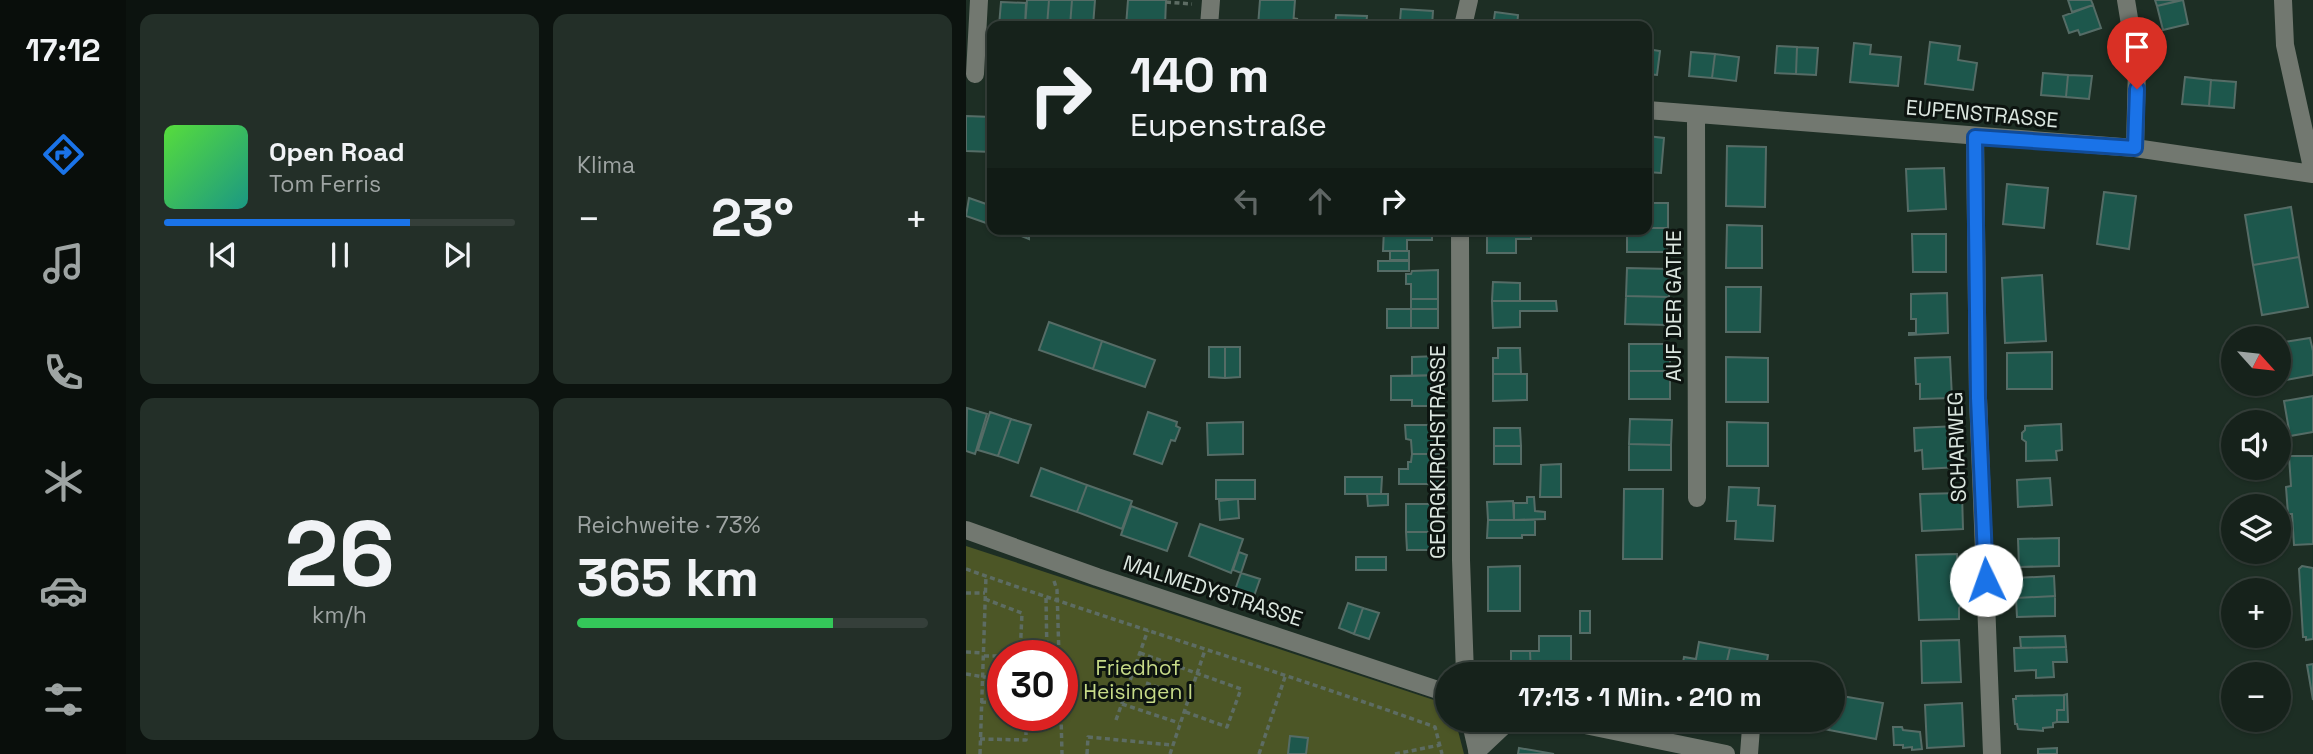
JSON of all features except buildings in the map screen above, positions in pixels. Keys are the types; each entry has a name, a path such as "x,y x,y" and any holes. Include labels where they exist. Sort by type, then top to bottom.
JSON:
{"street":[{"path":"978,74 979,0"},
{"path":"1464,21 1469,0"},
{"path":"2126,0 2137,68 2135,148"},
{"path":"2283,0 2285,45 2313,173"},
{"path":"1209,21 1211,2"},
{"name":"EUPENSTRASSE","path":"1652,111 2135,148 2313,173"},
{"name":"AUF DER GATHE","path":"1696,115 1697,498"},
{"name":"SCHARWEG","path":"1975,137 1978,398 1992,754"},
{"name":"GEORGKIRCHSTRASSE","path":"1460,235 1461,561 1465,662"},
{"name":"MALMEDYSTRASSE","path":"966,530 1435,688"},
{"path":"1473,732 1478,752"},
{"path":"1478,752 1498,732"},
{"path":"1619,732 1726,754"},
{"path":"1749,754 1751,732"}],"path":[{"path":"1166,2 1211,2"},
{"path":"1293,19 1300,21"},
{"path":"1046,559 1057,590 1058,640"},
{"path":"966,569 1057,602 1435,726 1442,754"},
{"path":"980,754 986,576"},
{"path":"966,593 985,596 1022,613 1021,640"},
{"path":"1046,598 1047,640"},
{"path":"1116,720 1148,630"},
{"path":"1170,754 1205,650"},
{"path":"966,652 987,654"},
{"path":"1140,653 1241,689 1227,727 1183,711"},
{"path":"966,674 987,678"},
{"path":"1259,754 1285,677"},
{"path":"1146,683 1188,698"},
{"path":"981,702 987,702"},
{"path":"1122,704 1179,723"},
{"path":"980,739 1026,740 1026,731"},
{"path":"1061,731 1062,754"},
{"path":"1087,754 1088,737 1171,745"},
{"path":"1395,754 1440,745"}],"green space":[{"name":"Friedhof Heisingen I","path":"966,546 1435,700 1435,732 1458,732 1464,754 966,754"}],"route":[{"path":"1986,580 1978,398 1975,137 2135,148 2137,89"}]}
